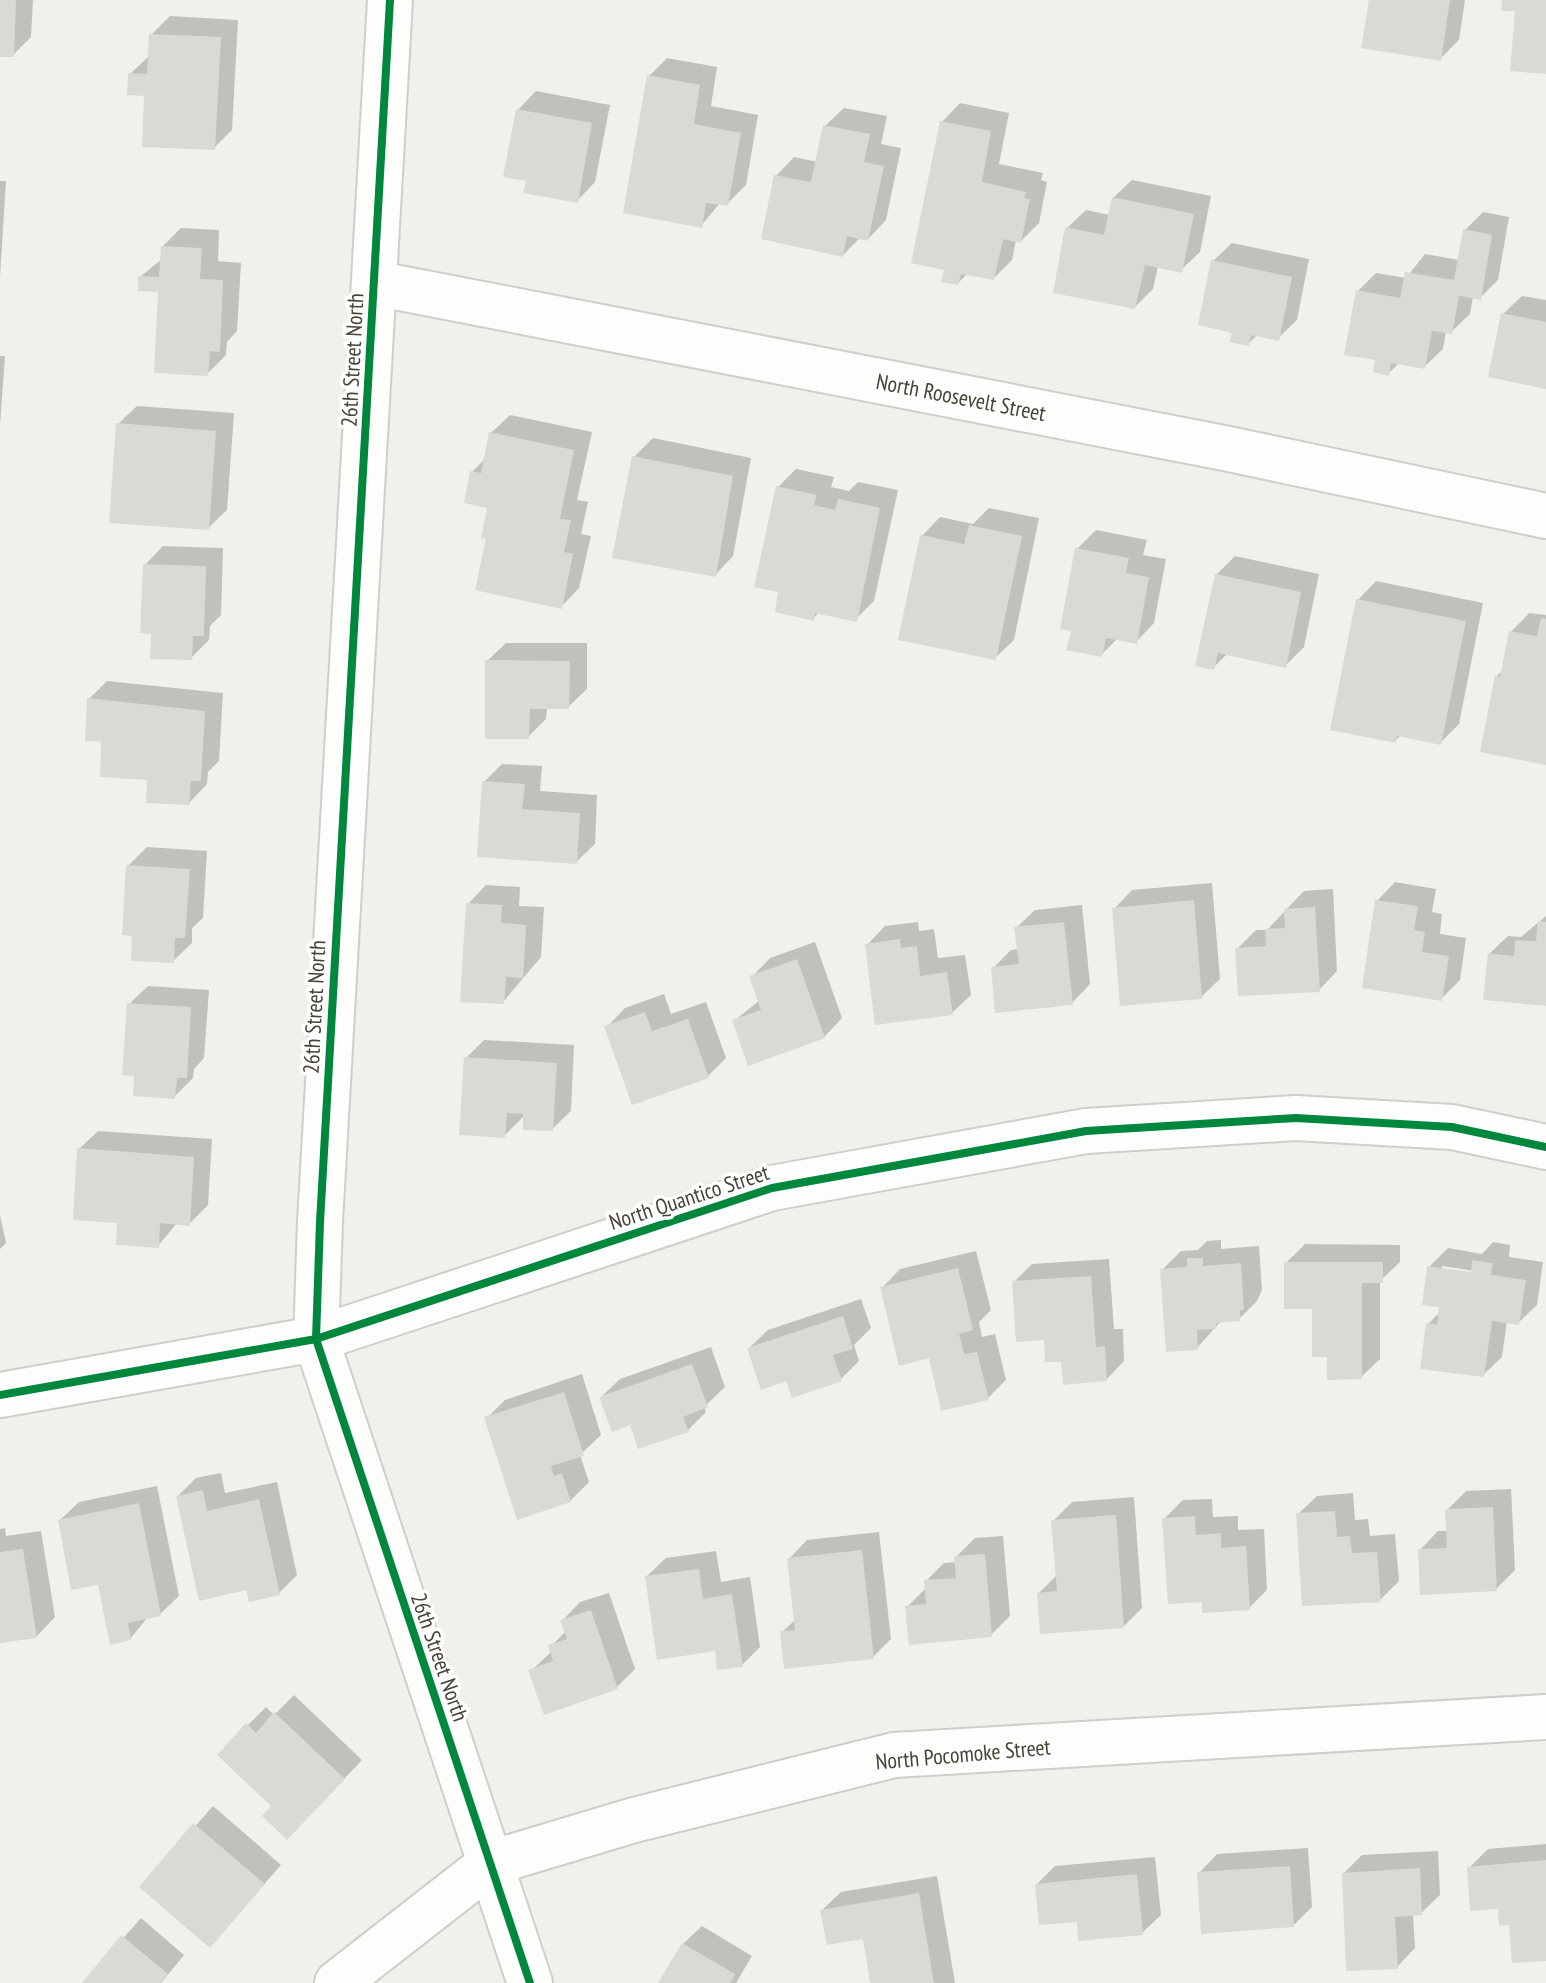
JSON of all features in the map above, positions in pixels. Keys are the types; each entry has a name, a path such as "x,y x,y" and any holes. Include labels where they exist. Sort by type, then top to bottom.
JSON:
{"street":[{"name":"26th Street North","path":"390,0 316,1339 530,1983"},
{"name":"North Roosevelt Street","path":"374,283 1224,448 1546,516"},
{"name":"North Quantico Street","path":"0,1395 316,1339 772,1188 1086,1131 1296,1118 1452,1127 1546,1147"},
{"name":"North Pocomoke Street","path":"337,1983 491,1863 634,1820 894,1755 1546,1717"}],"building":[{"path":"0,0 16,0 14,57 0,57"},
{"path":"1369,0 1450,0 1441,61 1361,48"},
{"path":"1502,0 1546,0 1546,74 1510,71 1515,11 1501,11"},
{"path":"149,34 221,37 215,150 142,147 144,96 127,95 128,73 147,74"},
{"path":"647,75 700,85 694,124 741,133 728,206 706,203 702,228 623,213"},
{"path":"516,109 592,123 578,203 523,193 526,181 503,177"},
{"path":"940,121 991,131 982,182 1026,192 1024,198 1030,199 1021,243 1003,239 994,280 961,274 958,285 941,282 944,270 911,263"},
{"path":"823,125 870,134 864,162 884,166 868,241 847,236 843,257 761,239 774,175 811,182"},
{"path":"1112,197 1194,214 1182,273 1145,265 1135,309 1053,293 1065,227 1104,235"},
{"path":"1463,229 1492,235 1481,300 1459,296 1452,334 1432,331 1425,369 1391,363 1389,376 1373,372 1375,360 1344,355 1356,290 1400,298 1405,272 1454,280"},
{"path":"161,246 202,248 200,279 223,280 220,352 210,351 208,376 154,373 158,292 138,291 138,276 159,277"},
{"path":"1211,260 1292,277 1279,341 1251,335 1249,346 1229,342 1232,333 1198,325"},
{"path":"1501,313 1546,322 1546,389 1488,377"},
{"path":"116,423 216,431 209,530 109,523"},
{"path":"489,432 574,450 560,519 571,520 564,552 573,554 562,609 475,590 486,539 481,538 487,508 464,503 470,471 481,473"},
{"path":"632,456 733,476 716,577 612,558"},
{"path":"776,486 817,495 814,505 835,510 838,499 880,508 857,622 815,613 814,621 775,612 778,592 754,587"},
{"path":"969,525 1022,536 996,660 898,640 920,535 964,544"},
{"path":"1075,548 1129,558 1126,573 1149,577 1137,644 1106,638 1102,657 1066,650 1071,631 1060,629"},
{"path":"143,564 206,566 204,636 193,636 192,660 150,659 151,634 140,633"},
{"path":"1215,574 1301,592 1286,668 1218,653 1214,670 1195,666"},
{"path":"1356,599 1466,621 1441,745 1397,736 1396,743 1330,730"},
{"path":"1541,618 1546,619 1546,765 1480,752 1495,675 1500,677 1509,631 1537,636"},
{"path":"485,660 570,661 569,709 530,709 529,739 485,739"},
{"path":"87,698 205,711 201,781 191,781 189,805 146,803 147,780 100,777 101,742 85,741"},
{"path":"482,781 525,784 522,809 580,813 577,864 477,857"},
{"path":"126,865 190,869 185,938 175,938 174,963 131,961 132,936 122,935"},
{"path":"1194,900 1202,999 1120,1006 1112,908"},
{"path":"1375,900 1418,906 1414,930 1425,932 1422,952 1449,956 1442,1001 1362,988"},
{"path":"466,903 502,905 501,923 526,925 523,978 506,977 504,1004 460,1002"},
{"path":"1315,907 1320,992 1238,996 1235,948 1266,946 1265,929 1285,928 1284,909"},
{"path":"1538,921 1546,922 1546,1006 1483,1000 1488,953 1514,956 1515,940 1536,941"},
{"path":"1064,922 1073,1005 995,1013 991,967 1019,964 1014,927"},
{"path":"900,939 901,948 917,946 920,976 947,972 953,1015 875,1025 865,944"},
{"path":"797,959 825,1038 748,1066 732,1020 761,1010 749,976"},
{"path":"127,1003 191,1007 187,1078 177,1078 175,1099 133,1096 134,1076 122,1075"},
{"path":"645,1012 652,1031 688,1019 709,1078 632,1105 604,1026"},
{"path":"464,1057 557,1063 553,1131 523,1130 523,1114 507,1113 505,1138 459,1135"},
{"path":"77,1148 194,1157 190,1226 160,1223 159,1248 116,1245 117,1223 73,1220"},
{"path":"1187,1258 1203,1258 1203,1266 1241,1263 1244,1310 1240,1310 1240,1321 1216,1323 1216,1329 1197,1330 1198,1350 1166,1352 1160,1269 1187,1267"},
{"path":"1472,1260 1493,1263 1491,1275 1526,1280 1519,1325 1492,1321 1484,1377 1420,1369 1426,1323 1437,1325 1439,1307 1422,1305 1427,1266 1471,1272"},
{"path":"1284,1262 1383,1262 1383,1283 1362,1283 1362,1379 1327,1380 1327,1357 1312,1357 1312,1309 1284,1309"},
{"path":"958,1268 973,1330 959,1334 964,1354 977,1352 989,1400 941,1411 929,1358 899,1366 880,1287"},
{"path":"1091,1276 1096,1347 1105,1346 1107,1381 1063,1385 1061,1362 1045,1362 1044,1340 1016,1342 1012,1281"},
{"path":"843,1316 853,1349 833,1355 842,1381 792,1398 786,1381 761,1390 747,1348"},
{"path":"692,1364 708,1407 683,1417 689,1432 638,1449 630,1425 612,1432 599,1397"},
{"path":"564,1392 584,1456 551,1466 554,1476 562,1473 571,1502 517,1520 484,1417"},
{"path":"203,1490 207,1511 259,1499 280,1595 249,1602 246,1590 199,1601 176,1496"},
{"path":"139,1503 161,1616 128,1623 131,1640 110,1645 98,1585 71,1590 58,1520"},
{"path":"1493,1507 1497,1591 1420,1595 1418,1549 1447,1548 1445,1509"},
{"path":"1335,1511 1337,1537 1350,1536 1352,1553 1377,1552 1381,1602 1302,1606 1296,1513"},
{"path":"1116,1515 1124,1628 1040,1634 1037,1593 1057,1591 1051,1520"},
{"path":"1195,1516 1196,1535 1221,1533 1221,1548 1246,1546 1250,1610 1202,1613 1202,1602 1168,1604 1162,1518"},
{"path":"23,1549 37,1638 0,1643 0,1552"},
{"path":"862,1550 874,1659 784,1669 780,1631 795,1630 787,1558"},
{"path":"985,1554 992,1637 909,1645 905,1606 926,1604 924,1580 956,1578 954,1556"},
{"path":"699,1569 703,1599 732,1594 743,1667 717,1670 715,1651 657,1660 645,1576"},
{"path":"591,1610 618,1689 544,1715 528,1670 553,1661 548,1645 567,1639 560,1620"},
{"path":"274,1712 345,1779 287,1840 262,1816 271,1806 217,1755 246,1723 256,1733"},
{"path":"193,1823 265,1884 210,1948 139,1887"},
{"path":"1546,1860 1546,1961 1512,1963 1509,1925 1499,1926 1498,1909 1470,1911 1467,1867"},
{"path":"1290,1866 1294,1927 1201,1934 1197,1872"},
{"path":"1420,1868 1422,1915 1395,1917 1398,1969 1346,1971 1342,1873"},
{"path":"1137,1874 1143,1935 1078,1941 1077,1922 1039,1925 1035,1884"},
{"path":"919,1893 934,1983 870,1983 863,1939 827,1945 820,1910"},
{"path":"121,1935 168,1974 160,1983 82,1983"},
{"path":"682,1943 735,1974 730,1983 658,1983"}],"cycle path":[{"path":"390,0 320,1222 316,1339 530,1983"},
{"path":"0,1395 316,1339 772,1188 1086,1131 1296,1118 1452,1127 1546,1147"}]}
